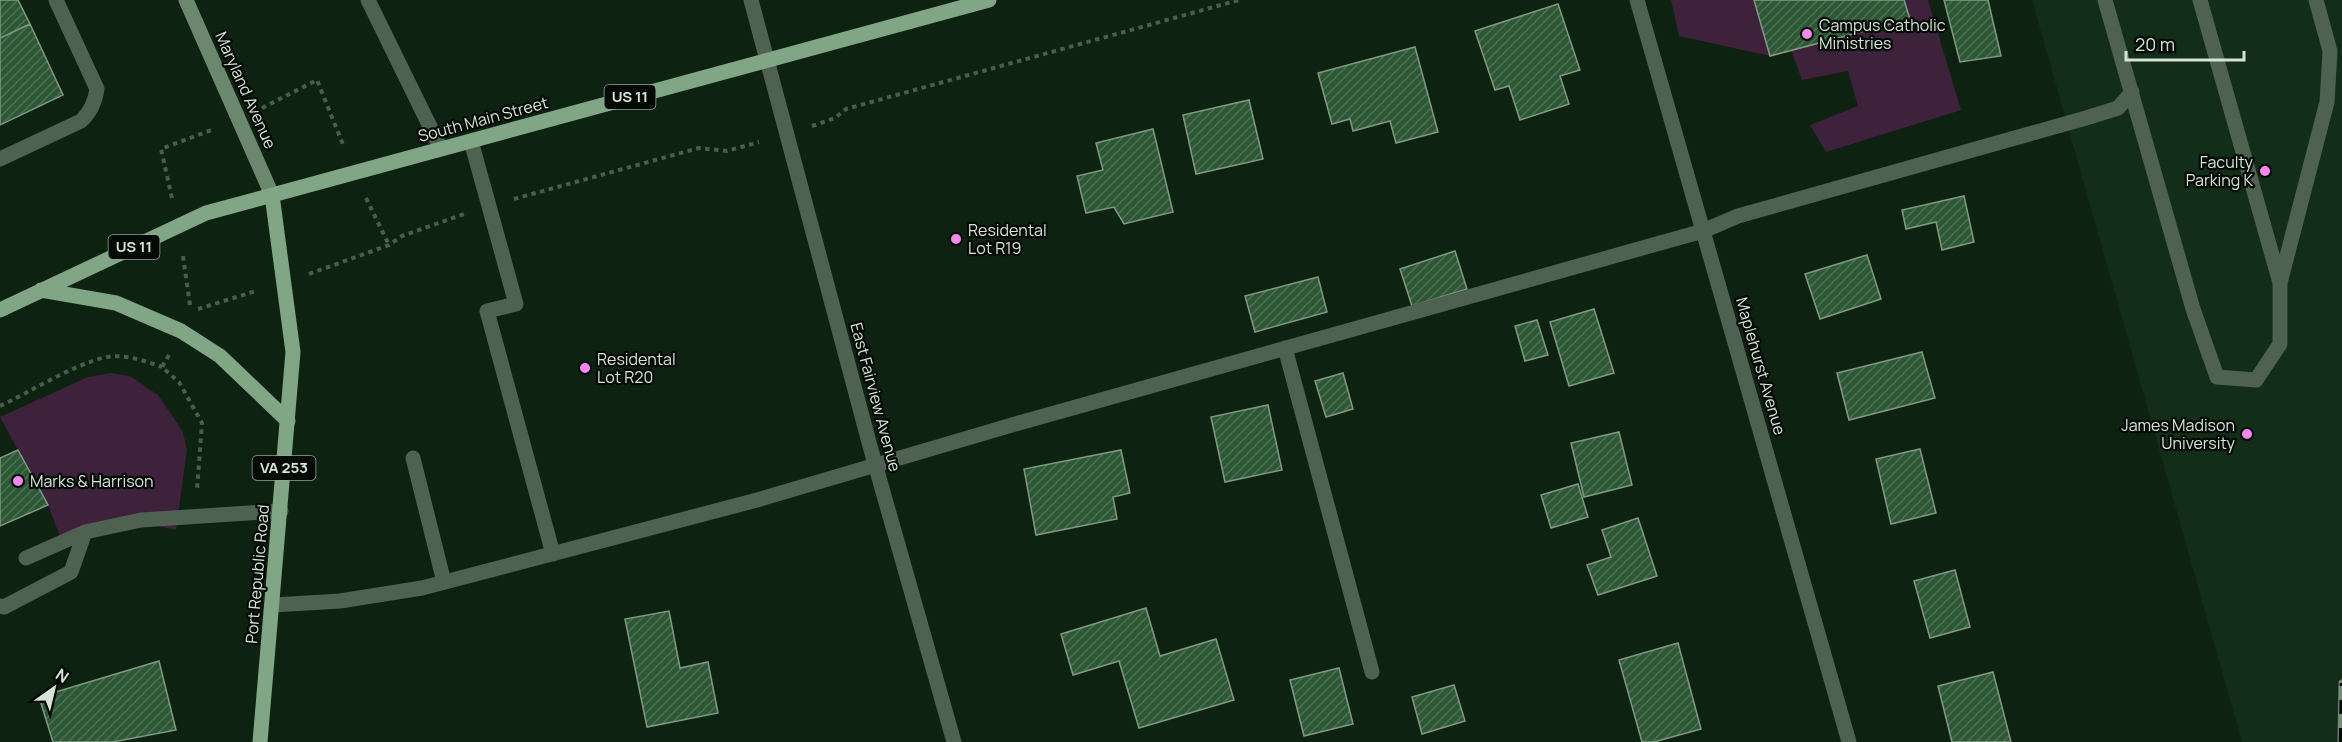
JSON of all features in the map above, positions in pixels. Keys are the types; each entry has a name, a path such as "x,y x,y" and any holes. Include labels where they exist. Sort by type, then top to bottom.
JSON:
{"main road":[{"name":"Maryland Avenue","path":"186,0 272,195"},
{"name":"South Main Street","path":"0,310 206,213 989,0"},
{"name":"Port Republic Road","path":"260,742 293,352 272,195"},
{"path":"41,290 116,303 181,331 220,356 288,421"}],"street":[{"path":"0,159 81,121 90,113 96,97 97,89 56,0"},
{"path":"368,0 441,149"},
{"name":"East Fairview Avenue","path":"752,0 876,466 954,742"},
{"name":"Maplehurst Avenue","path":"1637,0 1849,742"},
{"path":"2105,0 2193,309 2217,377 2256,380 2280,344 2280,283 2327,102 2330,51 2316,0"},
{"path":"2200,0 2280,283"},
{"path":"273,605 373,597 444,582 876,466 1703,231 1738,216 2118,108 2132,92"},
{"path":"471,141 516,304 487,311 553,554"},
{"path":"1285,348 1372,672"},
{"path":"413,458 444,582"},
{"path":"26,558 85,532 141,520 281,511"},
{"path":"0,606 4,607 71,572 85,532"}],"path":[{"path":"162,367 181,331"},
{"path":"0,406 108,357 137,358 162,367 179,382 202,423 194,517"}],"shaded area":[{"path":"1671,0 1754,0 1770,56 1679,36"},
{"path":"1904,0 1928,0 1961,110 1826,152 1810,125 1858,106 1848,71 1802,80 1791,50 1909,19"},
{"name":"James Madison University","path":"2032,0 2342,0 2342,742 2242,742"},
{"path":"111,373 130,376 158,395 183,432 187,450 176,530 124,518 61,539 48,505 0,417 88,377"}],"building":[{"path":"0,0 18,0 30,24 0,38"},
{"name":"Campus Catholic Ministries","path":"1754,0 1904,0 1910,19 1770,56"},
{"path":"1944,0 1988,0 2001,56 1960,62"},
{"path":"1558,4 1580,70 1560,76 1569,104 1520,120 1509,86 1495,90 1475,31"},
{"path":"30,24 63,95 0,125 0,38"},
{"path":"1415,47 1438,132 1396,143 1390,121 1353,131 1350,119 1332,124 1318,73"},
{"path":"1249,100 1263,159 1196,174 1183,115"},
{"path":"1153,129 1173,212 1124,224 1114,207 1086,213 1077,176 1103,170 1096,143"},
{"path":"1964,196 1974,242 1942,250 1936,222 1906,229 1902,210"},
{"path":"1455,251 1467,289 1412,306 1400,269"},
{"path":"1867,255 1881,299 1820,319 1805,274"},
{"path":"1318,277 1327,312 1255,332 1245,296"},
{"path":"1594,309 1614,373 1569,386 1550,322"},
{"path":"1537,320 1548,355 1525,361 1515,326"},
{"path":"1922,352 1935,398 1849,420 1837,373"},
{"path":"1343,373 1353,409 1326,417 1315,381"},
{"path":"1268,405 1282,470 1225,482 1211,417"},
{"path":"1619,432 1632,485 1584,497 1571,443"},
{"path":"1920,449 1936,513 1891,524 1876,459"},
{"name":"Marks & Harrison","path":"18,450 48,505 0,526 0,458"},
{"path":"1121,450 1130,493 1113,497 1117,519 1036,535 1024,469"},
{"path":"1578,484 1588,517 1551,528 1541,495"},
{"path":"1638,518 1657,576 1598,595 1587,565 1611,557 1602,530"},
{"path":"1955,570 1970,627 1930,638 1914,581"},
{"path":"1146,608 1160,656 1216,639 1234,700 1139,728 1119,661 1073,675 1061,634"},
{"path":"669,611 680,668 708,662 718,713 647,727 625,619"},
{"path":"1678,643 1701,729 1654,742 1642,742 1619,660"},
{"path":"159,661 176,730 113,742 53,742 39,697"},
{"path":"1339,668 1353,724 1304,736 1290,680"},
{"path":"1993,672 2011,742 1952,742 1938,686"},
{"path":"1454,685 1465,721 1422,734 1412,697"}],"railway":[{"path":"2341,742 2342,683"}],"place":[{"name":"Campus Catholic Ministries","path":"1807,34"},
{"name":"Faculty Parking K","path":"2265,171"},
{"name":"Residental Lot R19","path":"956,239"},
{"name":"Residental Lot R20","path":"585,368"},
{"name":"James Madison University","path":"2247,434"},
{"name":"Marks & Harrison","path":"18,481"}]}
